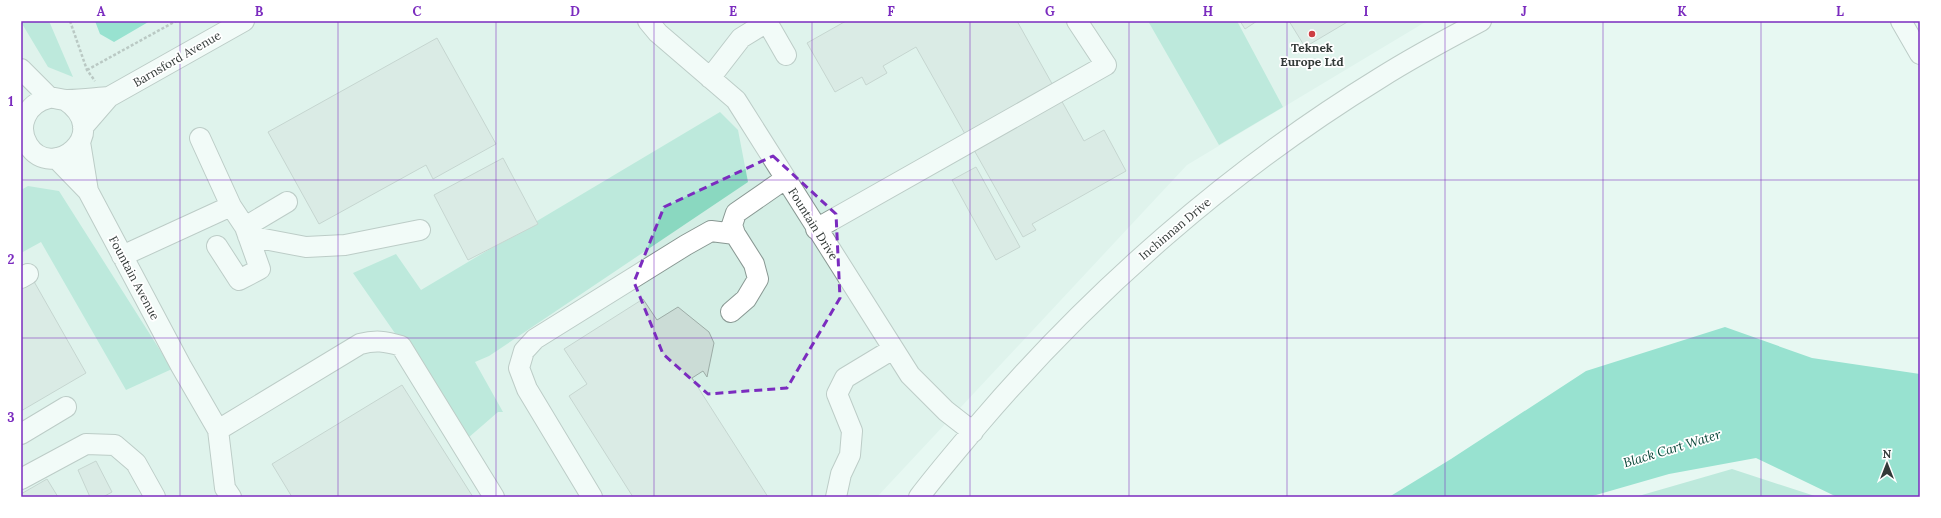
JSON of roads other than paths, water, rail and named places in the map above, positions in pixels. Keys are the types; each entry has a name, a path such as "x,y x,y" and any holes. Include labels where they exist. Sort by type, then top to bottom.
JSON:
{"street":[{"name":"Barnsford Avenue","path":"38,158 65,156 74,151 82,135 109,97 244,21"},
{"name":"Fountain Drive","path":"648,21 658,33 736,100 816,229 910,375 946,411 972,432"},
{"path":"710,78 741,38 770,21 786,55"},
{"path":"816,229 1106,65 1077,21"},
{"name":"Inchinnan Drive","path":"919,497 937,473 972,432 1061,333 1107,288 1179,225 1229,183 1326,113 1380,78 1481,21"},
{"path":"1901,21 1920,54"},
{"path":"21,70 58,99 75,107 81,116 82,135"},
{"path":"21,70 24,122 27,144 38,158"},
{"name":"Barnsford Avenue","path":"24,122 38,102 58,99 109,97"},
{"name":"Fountain Avenue","path":"82,135 88,191 181,366 218,430"},
{"path":"200,138 230,206 246,232 260,269 239,280 217,246"},
{"name":"Fountain Avenue","path":"38,158 88,191"},
{"path":"731,312 746,299 758,279 754,264 735,234 732,225 736,213 785,179"},
{"path":"246,232 287,202"},
{"path":"122,256 230,206"},
{"path":"246,232 306,247 345,245 420,230"},
{"path":"592,497 527,388 519,368 524,351 535,339 711,231 735,234"},
{"path":"231,497 225,488 218,430 360,344 381,340 400,346 494,497"},
{"path":"836,497 841,474 850,455 852,431 836,394 845,378 893,349"},
{"path":"21,434 66,407"},
{"path":"21,479 46,464 86,444 116,445 136,463 154,497"}],"water":[{"path":"95,21 150,21 114,42 100,34"},
{"name":"Black Cart Water","path":"1725,327 1812,358 1920,374 1920,497 1837,497 1756,458 1669,474 1589,497 1389,497 1451,459 1586,371"}],"place":[{"name":"Teknek Europe Ltd","path":"1312,34"}]}
